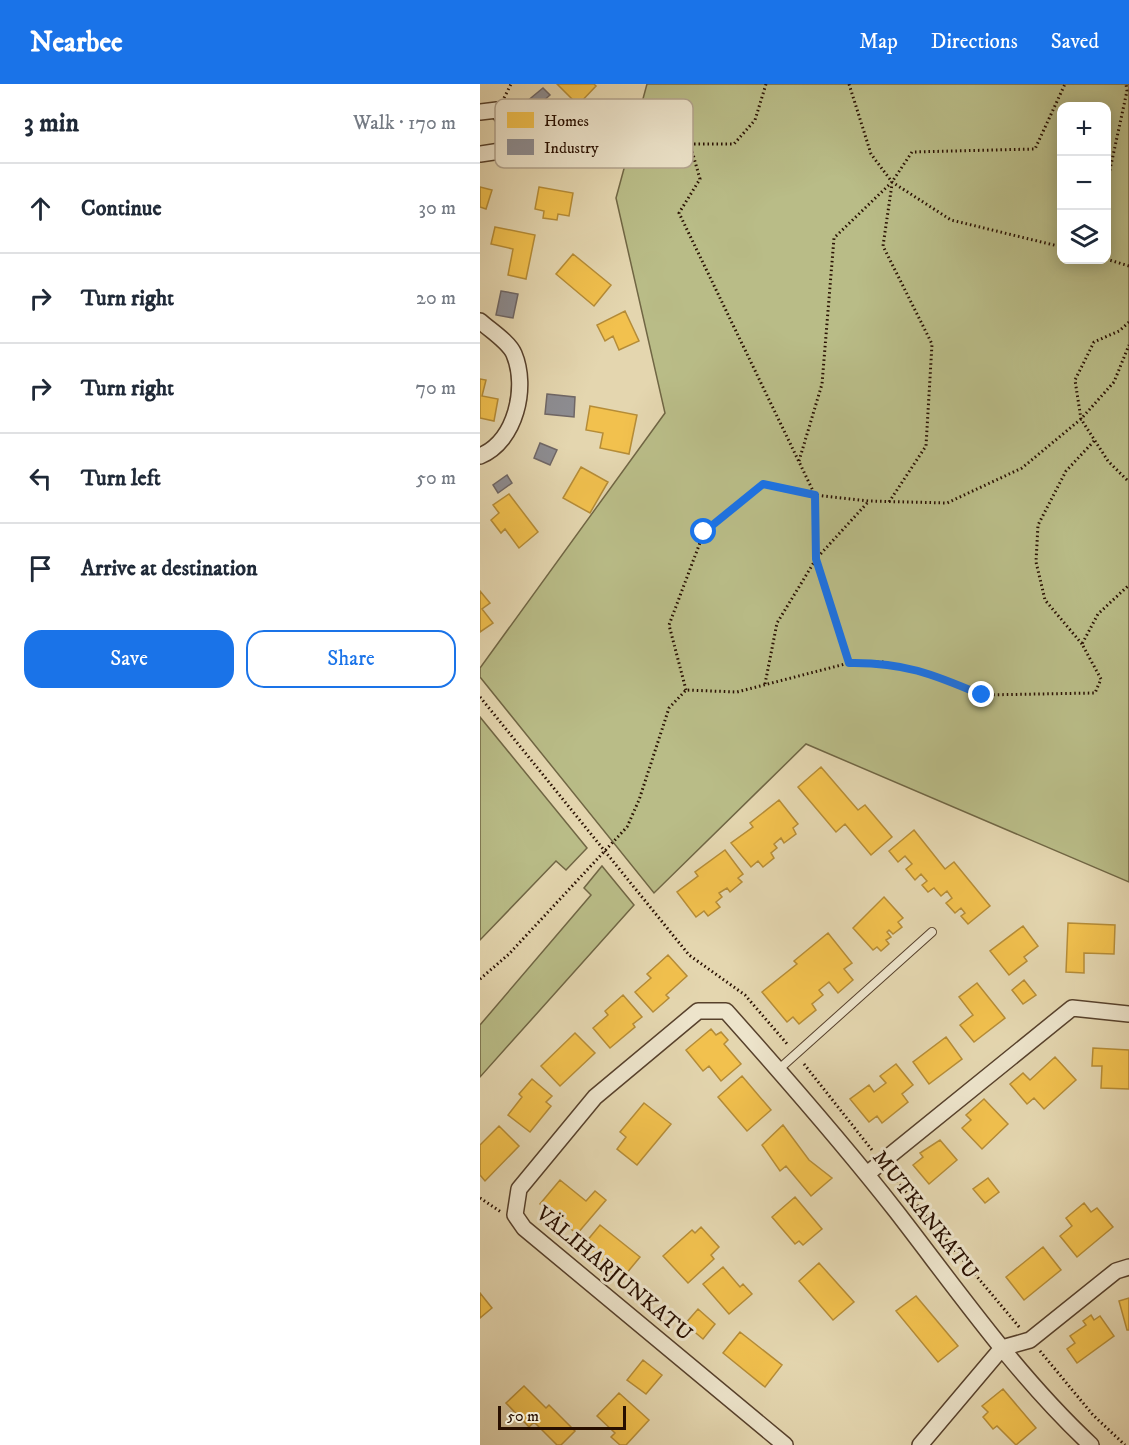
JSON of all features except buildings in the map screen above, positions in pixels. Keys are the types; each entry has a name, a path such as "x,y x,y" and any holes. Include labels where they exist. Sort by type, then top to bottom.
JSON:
{"street":[{"path":"480,112 495,110"},
{"path":"480,154 495,152"},
{"path":"480,321 513,351 521,381 518,405 502,439 480,456"},
{"path":"867,1174 1072,1008 1129,1014"},
{"name":"VÄLIHARJUNKATU","path":"726,1011 698,1011 595,1097 519,1189 515,1215 524,1228 785,1445"},
{"name":"MUTKANKATU","path":"726,1011 867,1174 1002,1348 1069,1425 1091,1445"},
{"path":"920,1445 1002,1348 1030,1340 1116,1271 1129,1267"}],"lane":[{"path":"778,1070 932,932"}],"path":[{"path":"693,144 734,144 754,120 766,84"},
{"path":"849,84 871,154 892,183 951,220 1057,246"},
{"path":"799,461 822,384 834,238 892,183 912,152 1035,148 1065,84"},
{"path":"1111,169 1127,91 1126,84"},
{"path":"693,154 700,179 679,213 815,495 816,559 849,663"},
{"path":"889,502 926,446 932,344 883,246 892,183"},
{"path":"1111,260 1129,266"},
{"path":"1129,322 1119,331 1094,342 1075,380 1081,419 1108,461 1129,482"},
{"path":"687,690 669,625 704,532 763,484 815,495 869,501 947,503 1022,468 1081,419 1114,382 1129,345"},
{"path":"480,979 509,954 605,848 627,827 639,800 669,708 687,690 737,692 849,663 884,662 927,672 982,695 1095,693 1101,679 1082,644 1045,600 1036,562 1038,525 1066,471 1095,440"},
{"path":"765,684 777,622 816,559 869,501"},
{"path":"1082,644 1098,614 1129,585"},
{"path":"480,1198 497,1211 515,1215"}],"green space":[{"path":"647,84 1129,84 1129,882 806,744 654,893 480,677 480,668 665,413 616,198 624,168 693,168 693,99 643,99"},
{"path":"480,717 587,848 566,870 556,861 480,940"},
{"path":"602,866 634,905 480,1077 480,1025 591,895 584,888"}],"route":[{"path":"704,532 763,484 815,495 816,559 849,663 884,662 927,672 982,695"}]}
